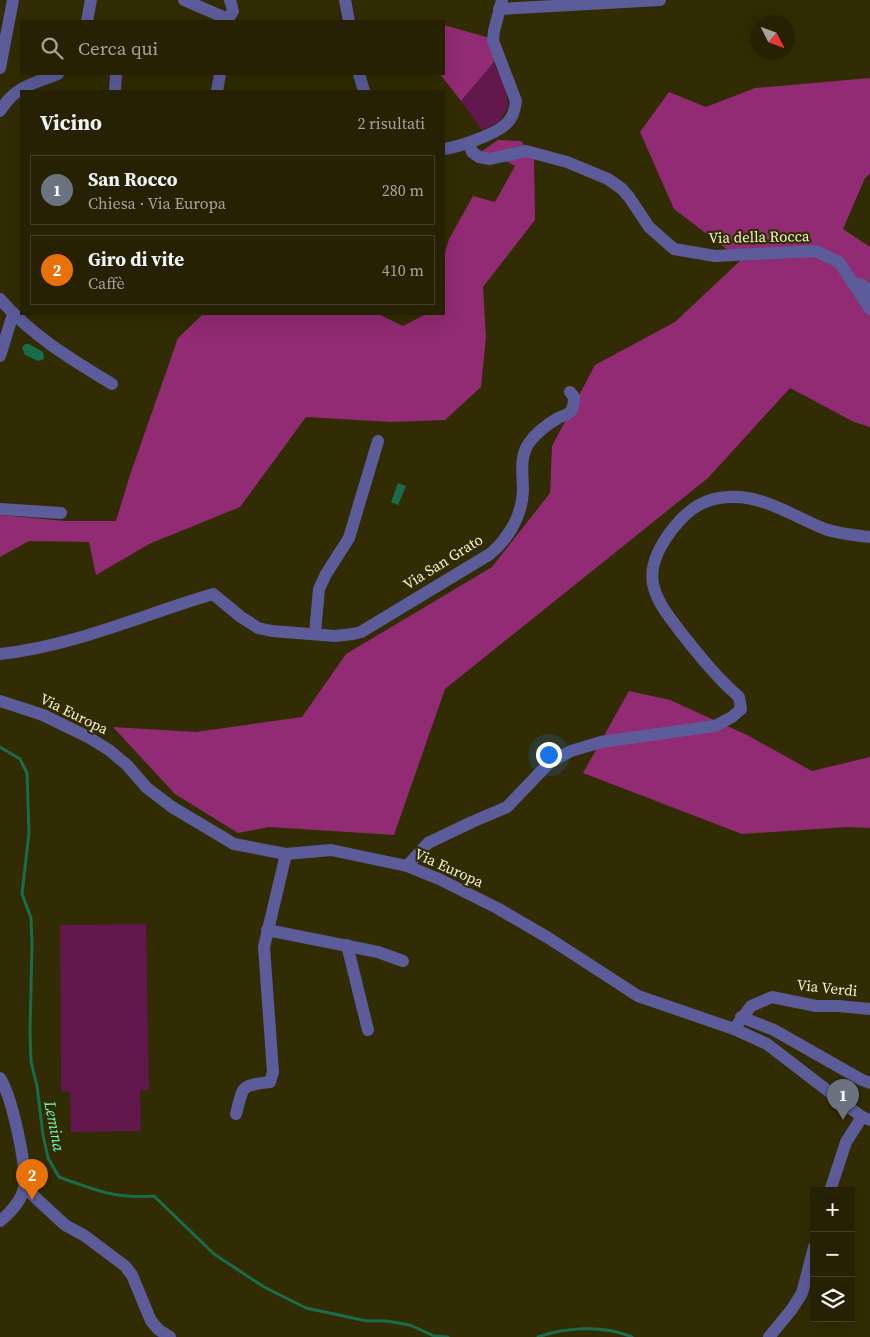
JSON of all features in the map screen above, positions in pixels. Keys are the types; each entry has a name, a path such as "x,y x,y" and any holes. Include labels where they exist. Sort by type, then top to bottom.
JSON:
{"street":[{"path":"0,68 2,42 14,0"},
{"path":"87,20 91,0"},
{"path":"184,0 228,20 233,11 230,0"},
{"path":"345,0 349,20"},
{"path":"445,149 469,143 507,123 515,108 516,101 493,41 500,5 660,0"},
{"path":"1,105 17,90 55,75"},
{"path":"115,90 116,75"},
{"path":"217,90 220,75"},
{"path":"358,75 364,90"},
{"name":"Via della Rocca","path":"469,143 472,152 479,157 490,158 526,151 566,162 608,178 629,197 649,227 674,249 715,256 816,251 839,262 852,283"},
{"path":"852,283 862,284 870,291"},
{"path":"852,283 870,309"},
{"path":"0,299 13,314 49,345 112,384"},
{"path":"0,356 13,314"},
{"name":"Via San Grato","path":"0,654 32,650 78,638 213,594 258,628 272,631 335,636 361,632 495,549 512,529 518,515 523,493 523,454 529,442 539,432 557,419 570,413 574,405 574,396 570,392"},
{"path":"316,633 319,589 326,574 349,538 378,441"},
{"path":"407,866 428,843 507,807 550,762 571,751 601,742 715,726 732,717 741,708 739,697 704,662 659,603 652,583 654,561 665,538 682,518 705,500 729,497 754,498 828,530 870,537"},
{"path":"0,509 61,513"},
{"name":"Via Europa","path":"0,702 43,714 109,750 127,765 148,788 172,807 234,844 286,854 331,850 407,866 439,879 497,908 547,937 638,996 734,1029 767,1044 866,1119"},
{"path":"236,1114 243,1090 248,1085 270,1082 273,1072 264,947 286,854"},
{"path":"267,930 378,952 403,961"},
{"path":"347,945 368,1030"},
{"name":"Via Verdi","path":"734,1029 751,1006 772,997 816,1006 870,1009"},
{"path":"742,1017 774,1030 862,1080 870,1082"},
{"path":"0,1078 4,1084 17,1126 24,1186 17,1204 0,1221"},
{"path":"831,1187 846,1142 866,1119"},
{"path":"24,1186 64,1225 92,1240 125,1266 132,1275 151,1321 159,1330 170,1337"},
{"path":"769,1337 802,1294 810,1263"}],"shaded area":[{"path":"445,25 490,38 494,62 461,101 441,75 445,75"},
{"path":"494,62 506,89 508,106 500,122 482,130 461,101"},
{"path":"870,78 870,174 865,178 843,229 870,247 870,427 854,422 790,388 708,478 445,689 394,835 269,827 238,833 175,794 113,727 196,732 302,717 346,654 492,567 550,493 552,446 595,365 675,322 741,260 674,209 640,132 669,92 706,107 755,88"},
{"path":"498,140 521,141 534,157 535,220 483,287 486,337 481,387 445,420 391,422 306,417 240,507 149,544 96,575 89,542 29,541 0,557 0,515 66,521 116,521 130,475 178,338 202,315 380,315 403,326 424,315 445,315 445,253 449,239 473,196 495,202 515,166 504,160 472,158"},
{"path":"25,344 29,344 43,352 44,359 38,361 25,355 22,348"},
{"path":"398,483 406,486 398,505 391,502"},
{"path":"629,691 670,700 747,735 812,771 870,757 870,828 847,827 742,834 583,773"},
{"path":"146,924 149,1090 140,1090 141,1131 71,1132 70,1092 61,1091 60,925"}],"waterway":[{"name":"Lemina","path":"0,747 20,759 27,773 29,833 22,894 31,918 31,1062 37,1086 48,1158 59,1177 105,1193 140,1197 154,1196 214,1254 264,1287 306,1308 367,1321 387,1321 410,1325 434,1336 448,1337"},
{"name":"Lemina","path":"538,1337 573,1329 597,1329 632,1337"}],"place":[{"name":"San Rocco","path":"843,1120"},
{"name":"Giro di vite","path":"32,1200"}]}
